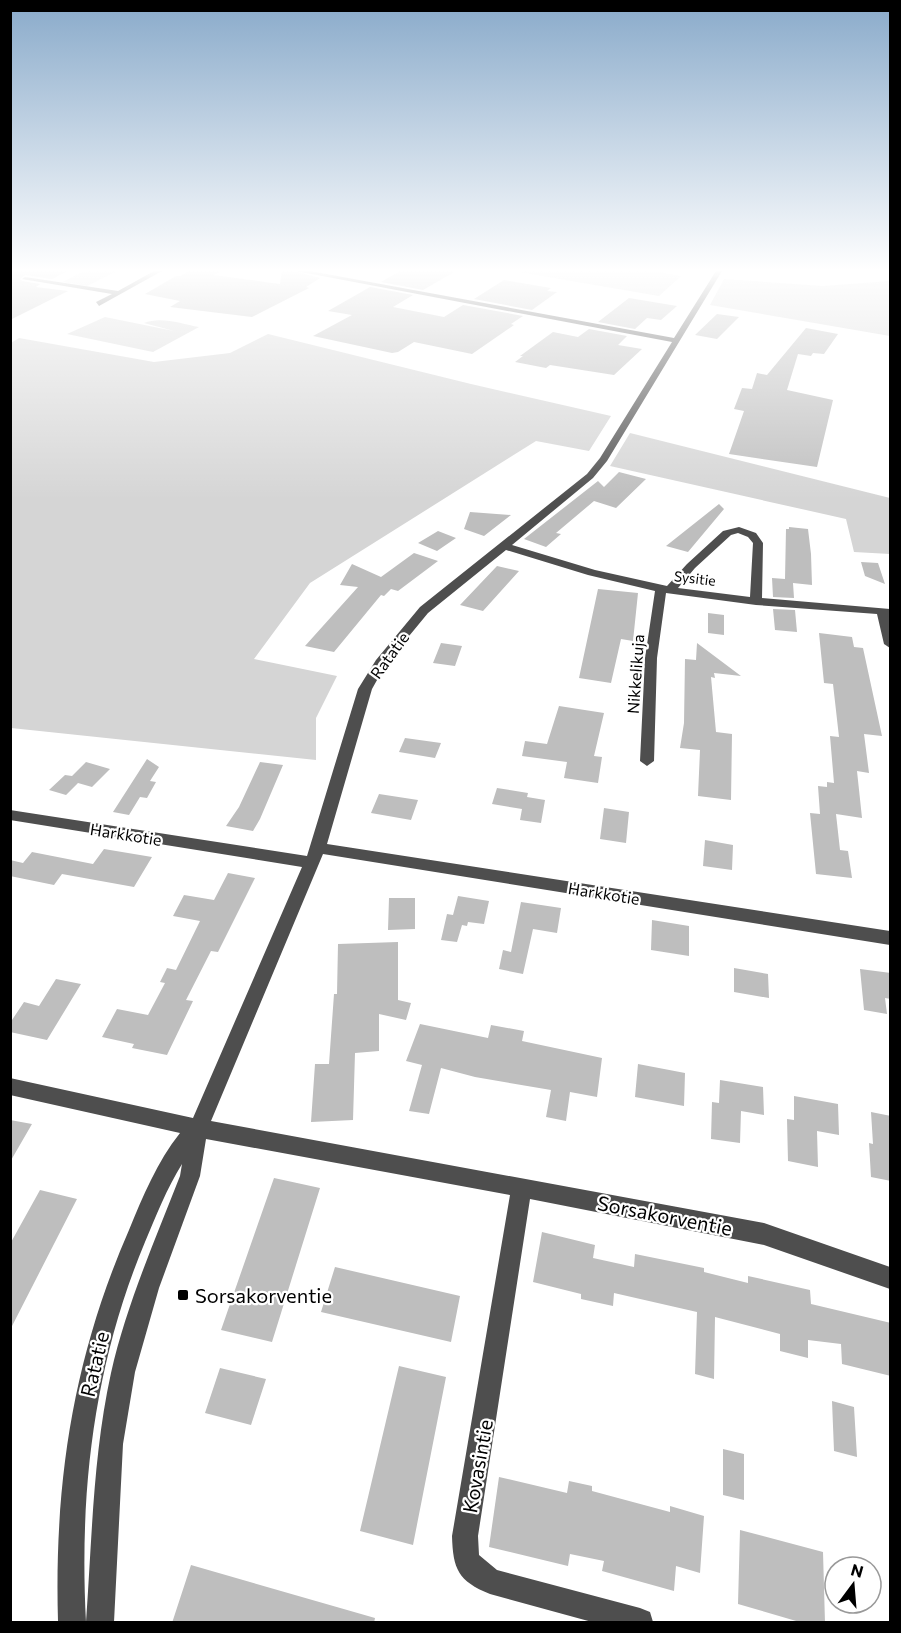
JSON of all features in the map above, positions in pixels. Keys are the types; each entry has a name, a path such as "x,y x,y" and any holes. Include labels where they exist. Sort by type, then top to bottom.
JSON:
{"street":[{"name":"Ratatie","path":"100,1623 111,1444 123,1372 148,1288 190,1176 198,1128 315,856 365,689 396,642 424,610 590,476 604,459 670,347"},
{"path":"665,590 727,533 739,530 752,535 758,543 756,601"},
{"name":"Sysitie","path":"502,545 592,573 665,590 756,601 886,612"},
{"name":"Nikkelikuja","path":"647,761 651,658 665,590"},
{"path":"886,612 891,644"},
{"name":"Harkkotie","path":"10,815 891,938"},
{"name":"Sorsakorventie","path":"10,1086 198,1128 764,1234 891,1278"},
{"name":"Ratatie","path":"72,1623 69,1580 75,1452 100,1338 134,1242 166,1171 180,1147 198,1128"},
{"name":"Kovasintie","path":"522,1187 465,1536 466,1562 490,1581 640,1623"}],"shaded area":[{"path":"11,347 71,347 154,362 230,353 242,347 322,347 611,416 589,451 536,441 310,583 254,659 337,676 316,718 316,760 11,728"},
{"path":"130,347 162,347 153,352"},
{"path":"630,433 890,498 890,554 854,552 846,519 610,466"}],"building":[{"path":"365,347 406,347 392,353"},
{"path":"439,347 482,347 472,354"},
{"path":"532,347 642,349 614,375 550,365 546,368 515,362 523,356 520,356"},
{"path":"790,347 829,347 824,354 813,353 811,356 798,354 787,390 833,400 817,467 729,454 744,411 734,409 742,388 752,389 757,373 767,375"},
{"path":"619,472 646,479 616,508 594,501 556,533 561,534 546,547 524,539 598,481 604,487"},
{"path":"719,504 724,509 688,552 666,546"},
{"path":"470,512 511,515 484,536 464,529"},
{"path":"789,527 808,529 812,585 793,583 794,598 773,597 772,578 785,579 786,529"},
{"path":"438,531 456,538 437,551 418,543"},
{"path":"414,553 438,561 398,591 391,589 384,596 381,595 334,652 305,646 358,587 340,585 352,564 381,577"},
{"path":"861,562 878,563 885,584 865,576"},
{"path":"497,566 519,571 483,611 460,605"},
{"path":"598,589 638,593 633,641 621,639 611,683 579,678"},
{"path":"773,609 795,610 797,632 775,630"},
{"path":"708,613 724,615 724,635 708,633"},
{"path":"819,633 852,637 854,647 863,648 882,736 864,734 869,773 857,771 862,818 836,814 840,850 848,851 852,878 816,874 810,813 820,814 818,786 827,787 827,782 834,783 830,736 839,737 833,684 824,683"},
{"path":"441,643 462,646 455,666 433,663"},
{"path":"697,643 741,676 714,673 715,678 711,677 716,732 732,734 731,800 698,796 700,750 680,748 684,723 685,659 696,660"},
{"path":"559,706 604,713 594,756 602,757 598,783 564,778 567,762 522,756 525,741 547,744"},
{"path":"405,738 441,743 435,758 399,752"},
{"path":"147,759 159,767 150,781 156,782 147,798 140,797 129,815 113,812"},
{"path":"86,762 110,769 92,787 78,783 66,795 49,790 65,775 72,776"},
{"path":"260,762 283,765 260,819 253,831 226,826 239,807"},
{"path":"497,788 528,793 527,797 545,800 541,823 520,820 522,809 492,804"},
{"path":"379,794 418,800 411,820 371,813"},
{"path":"604,808 629,812 626,843 600,839"},
{"path":"705,840 733,845 732,870 703,866"},
{"path":"104,849 152,857 134,887 62,874 54,885 10,876 10,860 23,863 32,852 93,864"},
{"path":"228,873 255,878 218,952 211,951 186,1000 193,1001 167,1055 132,1048 134,1044 102,1037 117,1009 148,1015 165,983 160,982 167,968 176,970 200,921 173,916 184,895 214,900"},
{"path":"458,896 489,901 484,924 468,922 467,926 462,925 457,942 441,940 447,914 453,915"},
{"path":"389,898 415,898 415,929 388,930"},
{"path":"521,902 561,908 557,933 533,929 523,974 499,969 503,950 511,952"},
{"path":"652,920 689,926 689,956 651,950"},
{"path":"398,942 398,1000 411,1003 406,1020 379,1014 379,1051 355,1053 353,1120 311,1122 315,1064 329,1064 334,994 337,994 338,944"},
{"path":"734,968 768,974 769,998 734,992"},
{"path":"860,969 891,973 891,999 885,998 887,1014 864,1010"},
{"path":"56,979 81,984 47,1040 10,1032 10,1023 24,1002 39,1006"},
{"path":"420,1024 488,1038 491,1025 524,1031 522,1041 602,1058 597,1097 570,1092 566,1121 546,1117 551,1090 475,1077 441,1068 429,1114 409,1111 422,1065 406,1061"},
{"path":"638,1064 685,1073 684,1106 635,1097"},
{"path":"720,1080 763,1087 764,1115 741,1111 740,1143 711,1139 712,1102 719,1103"},
{"path":"794,1096 838,1104 839,1135 817,1131 818,1167 788,1161 787,1119 794,1120"},
{"path":"871,1112 891,1116 891,1181 871,1177 869,1143 873,1144"},
{"path":"10,1120 32,1124 10,1162"},
{"path":"274,1178 320,1188 272,1342 221,1330"},
{"path":"40,1190 77,1199 10,1330 10,1244"},
{"path":"542,1232 595,1245 593,1258 634,1267 635,1254 704,1268 704,1272 748,1283 748,1276 810,1290 811,1304 891,1323 891,1376 842,1364 841,1344 808,1340 808,1358 780,1351 780,1334 715,1317 714,1379 695,1374 697,1312 614,1293 613,1306 581,1299 581,1294 533,1282"},
{"path":"335,1267 460,1296 451,1342 321,1312"},
{"path":"399,1366 446,1377 413,1545 360,1531"},
{"path":"220,1368 266,1379 251,1425 205,1413"},
{"path":"832,1401 854,1407 857,1457 834,1451"},
{"path":"723,1449 744,1454 744,1500 723,1495"},
{"path":"499,1477 567,1493 569,1481 592,1486 592,1491 670,1512 670,1506 704,1516 700,1573 676,1566 674,1591 602,1571 604,1561 570,1554 568,1566 489,1547"},
{"path":"740,1530 823,1552 825,1623 803,1623 738,1604"},
{"path":"191,1565 375,1618 374,1623 172,1623"}],"place":[{"name":"Sorsakorventie","path":"183,1295"}]}
